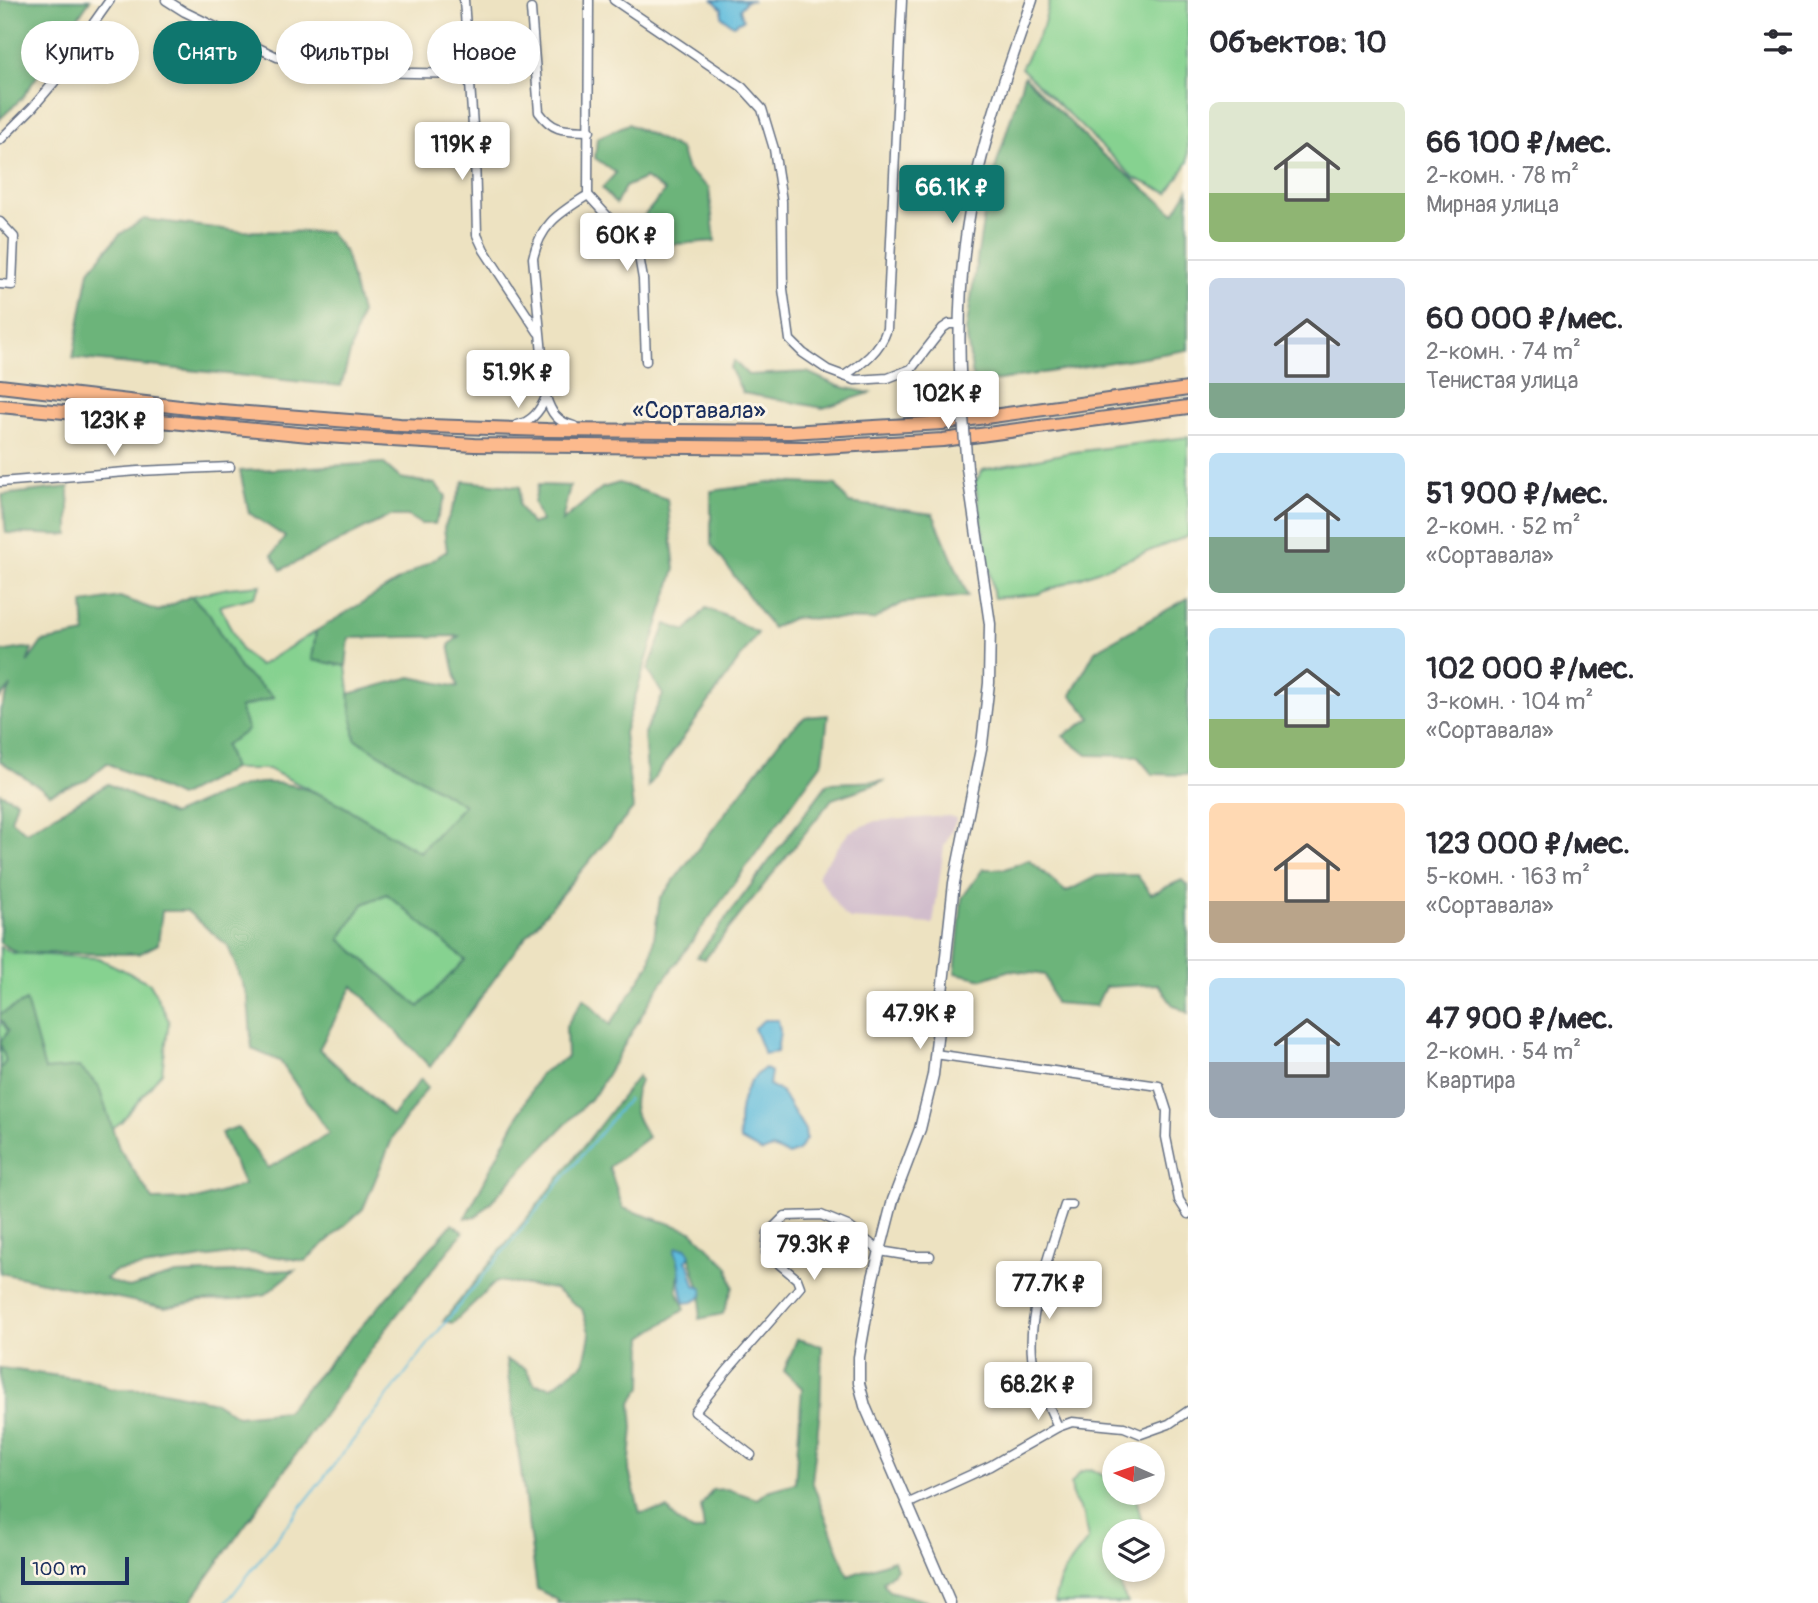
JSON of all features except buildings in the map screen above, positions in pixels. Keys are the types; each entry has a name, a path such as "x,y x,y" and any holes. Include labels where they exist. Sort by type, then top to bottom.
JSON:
{"highway":[{"name":"«Сортавала»","path":"0,386 197,409 400,425 807,432 942,423 1188,389"},
{"name":"«Сортавала»","path":"2,407 309,436 462,444 805,448 943,440 1188,407"}],"street":[{"path":"0,140 33,107 79,53 93,24 110,0"},
{"path":"166,0 277,57 356,72 427,73"},
{"path":"464,0 466,21"},
{"path":"589,0 589,194 638,250 643,279 646,361"},
{"path":"614,0 742,87 762,109 774,149 782,201 783,289 790,340 828,370 855,380 888,379 911,369 943,328 949,324 958,324"},
{"path":"844,376 873,354 883,342 887,329 902,0"},
{"path":"950,1603 872,1426 859,1382 859,1357 892,1200 928,1102 954,883 982,744 989,683 990,624 967,468 958,324 960,284 974,187 1009,67 1032,0"},
{"path":"531,9 539,112 548,123 559,130 590,131"},
{"path":"471,84 477,235 540,335"},
{"path":"589,194 555,216 537,239 533,258 546,397 550,410 558,420 568,425 592,430"},
{"path":"0,222 14,237 12,285 0,284"},
{"path":"495,428 521,425 529,421 539,411 546,397"},
{"path":"0,482 230,467"},
{"path":"935,1054 1159,1086 1167,1111 1166,1137 1179,1200 1188,1214"},
{"path":"1058,1427 1034,1367 1031,1342 1040,1279 1065,1205 1072,1205"},
{"path":"751,1455 695,1412 800,1287 797,1279 766,1253 768,1233 785,1216 821,1215 848,1226 880,1251 930,1256"},
{"path":"907,1504 990,1466 1058,1427 1089,1422 1124,1427 1141,1434 1169,1424 1188,1411"}],"shaded area":[{"path":"948,816 957,818 944,847 933,924 850,919 843,914 817,875 849,832 875,821"}],"green space":[{"path":"0,0 90,0 75,21 21,21 21,84 32,84 22,98 0,119"},
{"path":"1050,0 1188,0 1188,162 1168,193 1134,178 1021,68 1043,27"},
{"path":"1024,76 1102,154 1174,213 1188,190 1188,350 974,384 966,331 987,195"},
{"path":"628,124 680,149 687,170 709,188 715,241 650,246 633,229 665,191 645,178 625,187 616,204 602,188 616,173 595,158 597,138"},
{"path":"144,219 238,231 329,232 345,252 361,313 341,386 73,358 89,271 119,235"},
{"path":"734,361 748,375 807,372 838,386 870,393 823,408 743,393 730,368"},
{"path":"1188,437 1188,536 1038,594 994,598 975,482 983,470 1067,453"},
{"path":"383,463 400,478 435,484 446,496 435,524 421,524 408,516 390,516 281,570 272,555 285,537 249,513 240,471"},
{"path":"464,481 520,487 519,505 531,524 541,521 534,502 538,485 570,486 562,521 602,488 619,483 667,499 675,569 624,733 633,809 519,945 430,1067 353,986 319,1049 392,1116 421,1079 427,1088 393,1137 363,1209 305,1261 243,1252 116,1271 105,1279 129,1288 176,1274 295,1270 266,1294 236,1300 200,1301 165,1308 0,1273 0,1069 6,1061 0,1043 8,1031 0,1019 0,1014 26,1001 45,1070 79,1067 98,1085 119,1148 153,1200 200,1199 244,1185 221,1133 237,1127 268,1168 329,1134 280,1061 252,1049 248,998 228,946 187,911 162,911 158,944 139,954 18,953 0,943 0,793 17,801 11,820 26,832 108,784 172,815 235,789 253,784 276,783 320,794 341,804 420,852 464,805 355,739 349,694 411,677 458,687 449,645 459,636 349,638 346,666 312,660 316,631 447,551 444,528","holes":["387,894 465,960 419,1007 340,939 363,904"]},
{"path":"776,482 836,485 849,503 933,514 968,596 902,603 873,620 793,618 772,628 711,544 711,491"},
{"path":"69,487 69,535 6,533 2,495"},
{"path":"261,585 254,597 220,606 241,650 259,666 316,631 312,660 346,666 355,739 464,805 420,852 321,795 268,769 233,769 225,745 240,708 273,697 241,670 209,614 191,596 228,588"},
{"path":"191,596 209,614 241,670 274,697 240,708 248,730 225,745 233,769 179,797 107,763 87,780 50,794 0,761 0,710 11,686 0,698 0,652 32,649 27,663 42,642 85,634 83,603 120,597 158,611"},
{"path":"1188,598 1188,775 1152,774 1137,756 1087,755 1063,736 1091,718 1071,695 1095,651"},
{"path":"706,608 758,633 648,787 644,733 663,695 648,670 666,624 686,631"},
{"path":"828,715 823,761 656,991 596,1093 477,1216 465,1218 540,1074 567,1057 566,1026 584,998 610,1025 650,964 660,899 782,738 805,717"},
{"path":"885,781 832,799 705,959 697,957 828,783"},
{"path":"1029,860 1066,892 1097,876 1137,875 1151,894 1182,880 1188,886 1188,1013 1172,1004 1158,984 1105,987 1096,1006 1055,1003 1045,975 1010,970 983,979 955,973 962,898 983,869 1005,869"},
{"path":"387,894 466,960 419,1007 340,939 363,904"},
{"path":"0,947 13,953 98,958 150,983 169,1021 162,1072 121,1122 101,1136 0,1262"},
{"path":"638,1076 640,1081 634,1104 639,1123 648,1137 609,1167 623,1208 692,1231 728,1267 733,1287 723,1314 699,1319 702,1296 687,1248 677,1247 675,1251 680,1265 677,1290 685,1309 643,1337 642,1387 631,1402 633,1428 629,1471 640,1513 668,1509 676,1520 693,1532 704,1530 701,1506 712,1490 727,1489 757,1499 767,1491 795,1483 802,1388 784,1371 797,1339 822,1346 820,1410 812,1481 848,1576 894,1560 897,1569 883,1582 889,1591 933,1603 557,1603 558,1600 537,1589 506,1360 525,1368 535,1384 552,1387 584,1363 590,1335 582,1309 554,1289 497,1281 453,1323 443,1321"},
{"path":"452,1224 463,1232 388,1326 189,1603 0,1603 0,1368 95,1381 110,1389 154,1389 215,1402 237,1416 286,1411"},
{"path":"1091,1469 1102,1475 1102,1505 1138,1505 1141,1519 1102,1519 1102,1582 1120,1582 1128,1603 1055,1603 1062,1577 1088,1540 1084,1516 1073,1498 1071,1484 1080,1472"}],"water":[{"path":"713,0 754,0 746,1 740,9 743,20 733,25 722,17 722,9"},
{"path":"764,1020 778,1020 780,1031 777,1052 764,1054 754,1028"},
{"path":"765,1068 771,1072 769,1085 781,1091 805,1130 806,1139 798,1151 789,1155 772,1148 762,1152 740,1140 742,1100 751,1082"},
{"path":"677,1247 687,1248 690,1255 686,1261 695,1285 703,1289 702,1296 693,1302 685,1303 682,1296 675,1251"}],"waterway":[{"path":"226,1603 440,1329 628,1099"}]}
